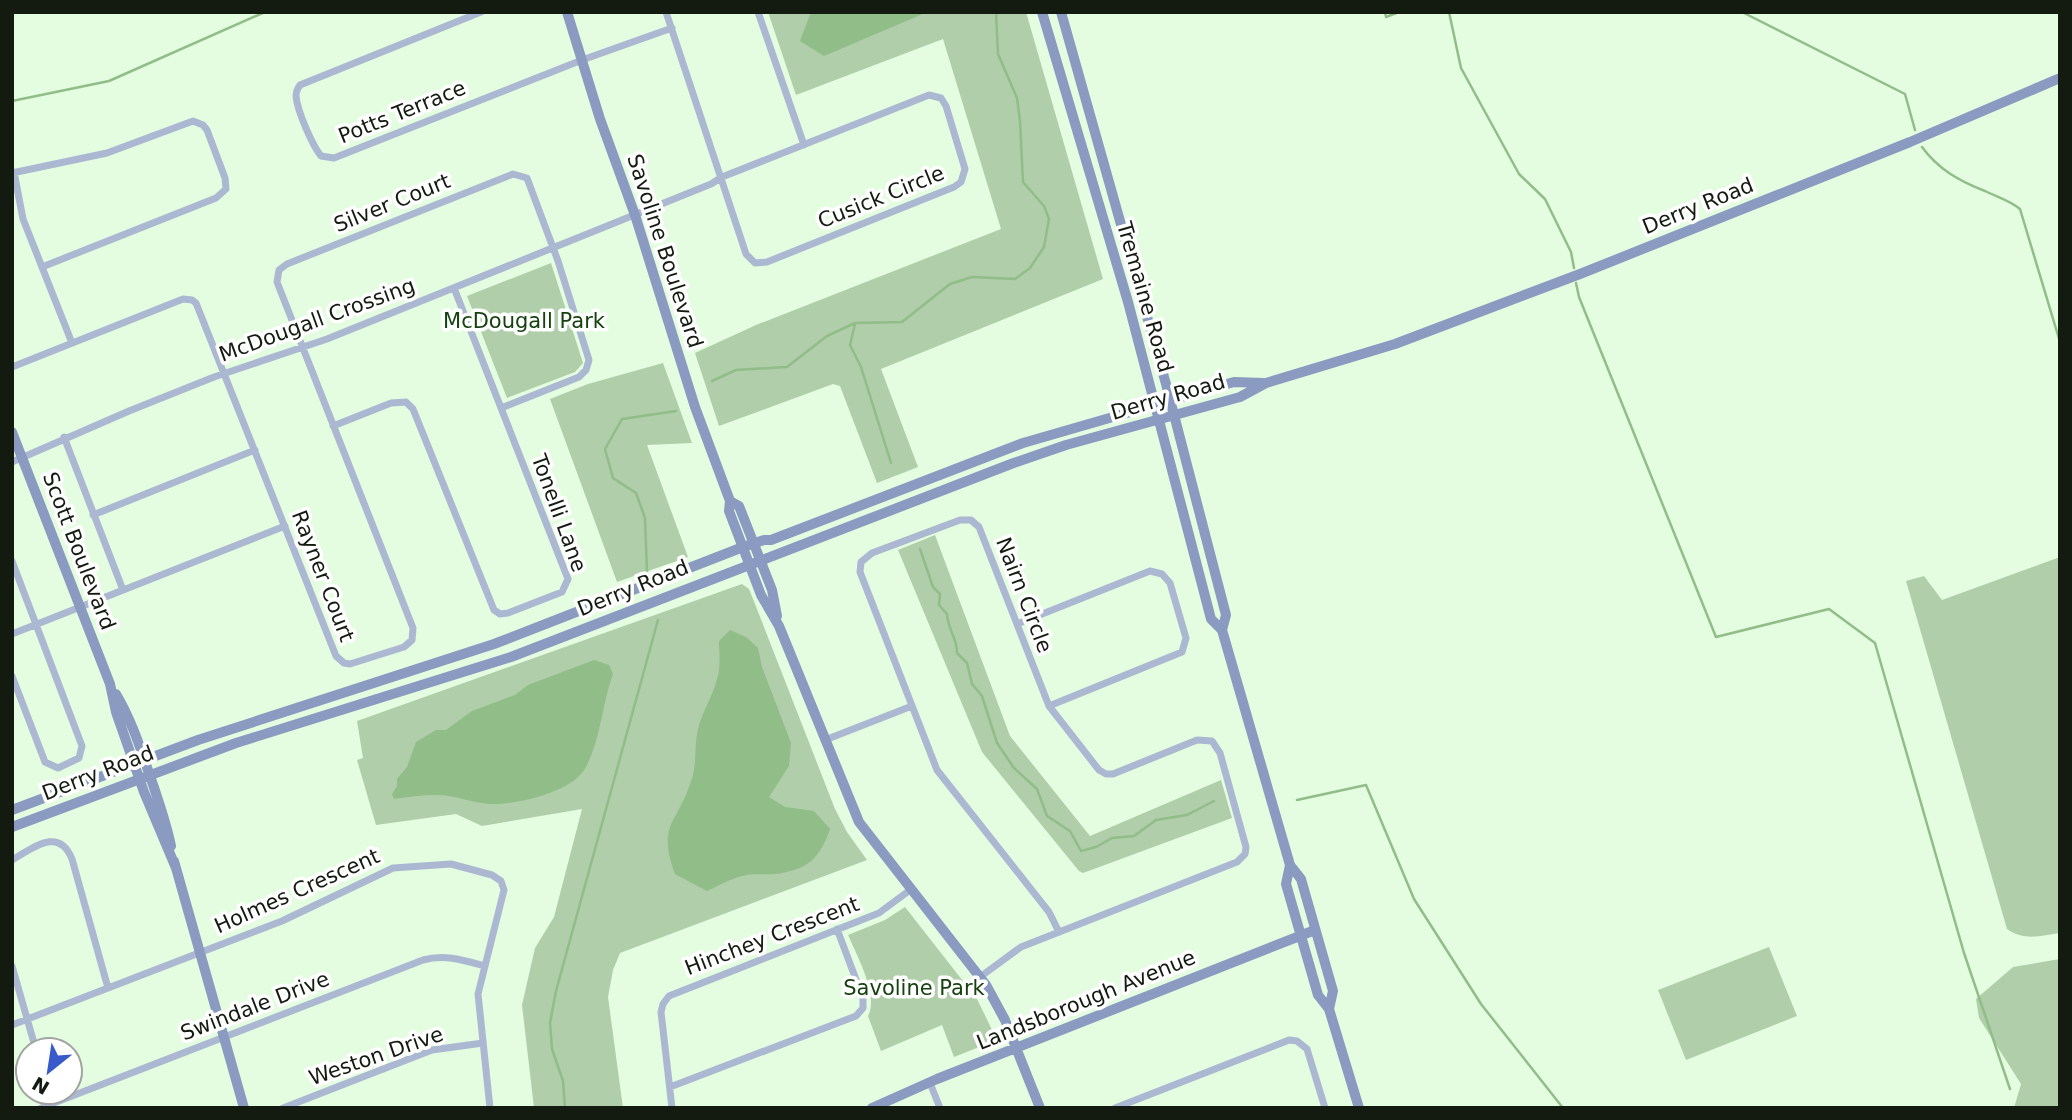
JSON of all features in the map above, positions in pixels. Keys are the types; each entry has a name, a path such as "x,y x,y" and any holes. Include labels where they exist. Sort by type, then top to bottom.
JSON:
{"main road":[{"name":"Savoline Boulevard","path":"567,12 600,119 635,215 695,407 730,501 739,506 761,595 779,626 859,822 980,977 999,1007 1040,1108"},
{"name":"Tremaine Road","path":"1042,12 1128,302 1211,619 1222,630 1290,864 1301,879 1333,991 1329,1009"},
{"name":"Tremaine Road","path":"1061,12 1170,399 1226,615 1222,630"},
{"name":"Derry Road","path":"12,827 236,743 511,657 1011,464 1240,397 1266,383 1395,344 1580,274 1910,142 2060,78"},
{"name":"Derry Road","path":"12,810 139,761 326,697 494,644 748,545 771,540 1023,443 1234,382 1266,383"},
{"name":"Scott Boulevard","path":"12,432 17,459 110,684 127,713 139,761 176,868 244,1108"},
{"name":"Tremaine Road","path":"1290,864 1286,884 1318,995 1329,1009 1359,1108"},
{"name":"Landsborough Avenue","path":"872,1108 1315,930"}],"street":[{"name":"Potts Terrace","path":"481,12 300,85 297,100 321,156 329,159 341,155 582,60 672,28"},
{"path":"666,12 722,177"},
{"path":"758,12 804,145"},
{"name":"Cusick Circle","path":"635,215 722,177 934,95 941,98 946,106 965,169 964,178 954,187 761,263 750,260 746,254 722,177"},
{"path":"12,367 72,343 23,219 13,173 107,153 193,121 203,125 225,178 226,189 216,198 42,267"},
{"name":"Silver Court","path":"302,348 277,282 277,274 282,267 513,174 527,178 553,248"},
{"name":"McDougall Crossing","path":"17,459 64,437 225,373 302,348 635,215"},
{"path":"501,408 579,377 588,366 589,360 553,248"},
{"name":"Tonelli Lane","path":"333,426 397,401 410,405 492,608 504,614 560,594 568,579 454,288"},
{"name":"Rayner Court","path":"72,343 188,299 199,307 336,656 350,664 408,644 412,640 413,628 302,348"},
{"path":"64,437 123,590"},
{"path":"93,515 255,450"},
{"name":"Nairn Circle","path":"980,977 1013,951 1237,862 1245,854 1246,847 1220,753 1212,741 1197,740 1113,774 1099,770 1049,706 979,527 971,520 960,520 865,557 861,562 860,572 942,779 1049,912 1059,932"},
{"path":"12,634 285,526"},
{"path":"12,561 82,746 76,760 58,768 43,758 12,676"},
{"path":"1017,624 1150,571 1162,573 1170,583 1186,638 1182,652 1049,706"},
{"path":"825,740 912,706"},
{"path":"12,860 48,842 59,842 66,848 72,859 108,988"},
{"name":"Holmes Crescent","path":"12,1025 291,917 382,871 406,866 451,864 492,875 503,886 504,894 478,1003 490,1108"},
{"name":"Hinchey Crescent","path":"672,1108 662,1012 663,1004 669,996 879,913 911,890"},
{"path":"670,1087 856,1016 863,1008 863,998 837,929"},
{"name":"Swindale Drive","path":"84,1093 429,958 451,957 485,966"},
{"path":"12,966 33,1036"},
{"path":"1115,1108 1289,1040 1297,1041 1307,1049 1325,1108"},
{"name":"Weston Drive","path":"283,1108 432,1050 483,1043"},
{"path":"930,1083 940,1108"}],"green space":[{"path":"768,12 1026,12 1103,279 881,369 918,467 877,483 840,386 833,384 719,426 695,353 756,325 1001,229 943,39 796,95"},
{"name":"McDougall Park","path":"551,263 583,363 575,372 507,398 467,296"},
{"path":"663,363 692,443 647,445 688,557 617,582 550,399 588,384"},
{"path":"935,535 1010,736 1090,836 1221,780 1232,818 1083,873 1079,871 982,752 898,550"},
{"path":"2060,557 2060,933 2026,936 2007,929 1906,581 1924,576 1942,600"},
{"path":"742,584 749,589 835,809 867,860 620,953 613,970 608,997 623,1108 534,1108 522,1005 535,948 554,917 582,809 482,826 456,814 376,825 357,760 363,758 357,721"},
{"name":"Savoline Park","path":"905,907 977,999 997,1040 954,1057 942,1025 881,1051 868,1016 871,1007 869,987 848,935 885,920"},
{"path":"1769,947 1797,1016 1686,1060 1658,990"},
{"path":"2060,959 2060,1108 2014,1108 2021,1084 1979,1018 1976,999 2013,967"}],"shaded area":[{"path":"811,12 925,13 824,56 800,41"},
{"path":"730,630 746,637 758,648 762,667 791,743 789,766 769,797 785,807 814,811 830,829 822,848 804,866 775,874 742,876 707,891 675,874 668,844 672,824 694,772 698,729 718,675 719,641"},
{"path":"594,660 609,665 613,674 591,756 579,776 569,783 543,795 501,804 437,795 394,799 392,794 397,786 397,779 407,767 416,742 436,730 446,730 472,711 515,695 528,685"}],"waterway":[{"path":"12,101 109,81 265,12"},
{"path":"712,381 736,370 787,367 827,336 855,323 902,322 950,284 972,277 1015,279 1030,268 1044,247 1049,219 1044,206 1023,182 1017,98 998,54 996,12"},
{"path":"1385,12 1386,17 1399,12"},
{"path":"1449,12 1461,68 1519,174 1545,199 1571,252 1574,268"},
{"path":"1742,12 1905,94 1915,130"},
{"path":"1922,147 1950,174 2020,209 2060,342"},
{"path":"1576,283 1579,297 1716,637 1829,609 1875,643 1964,953 2010,1089"},
{"path":"855,324 850,345 861,367 891,463"},
{"path":"647,573 645,518 636,493 613,478 605,449 622,419 676,411"},
{"path":"920,549 933,587 940,594 939,605 947,614 957,653 967,663 972,684 982,696 997,743 1014,768 1037,789 1047,816 1070,831 1081,851 1096,847 1112,838 1134,836 1156,820 1187,815 1214,801"},
{"path":"565,1108 563,1081 552,1049 550,1023 556,991 658,620"},
{"path":"1297,800 1366,785 1414,899 1481,1004 1563,1108"}]}
